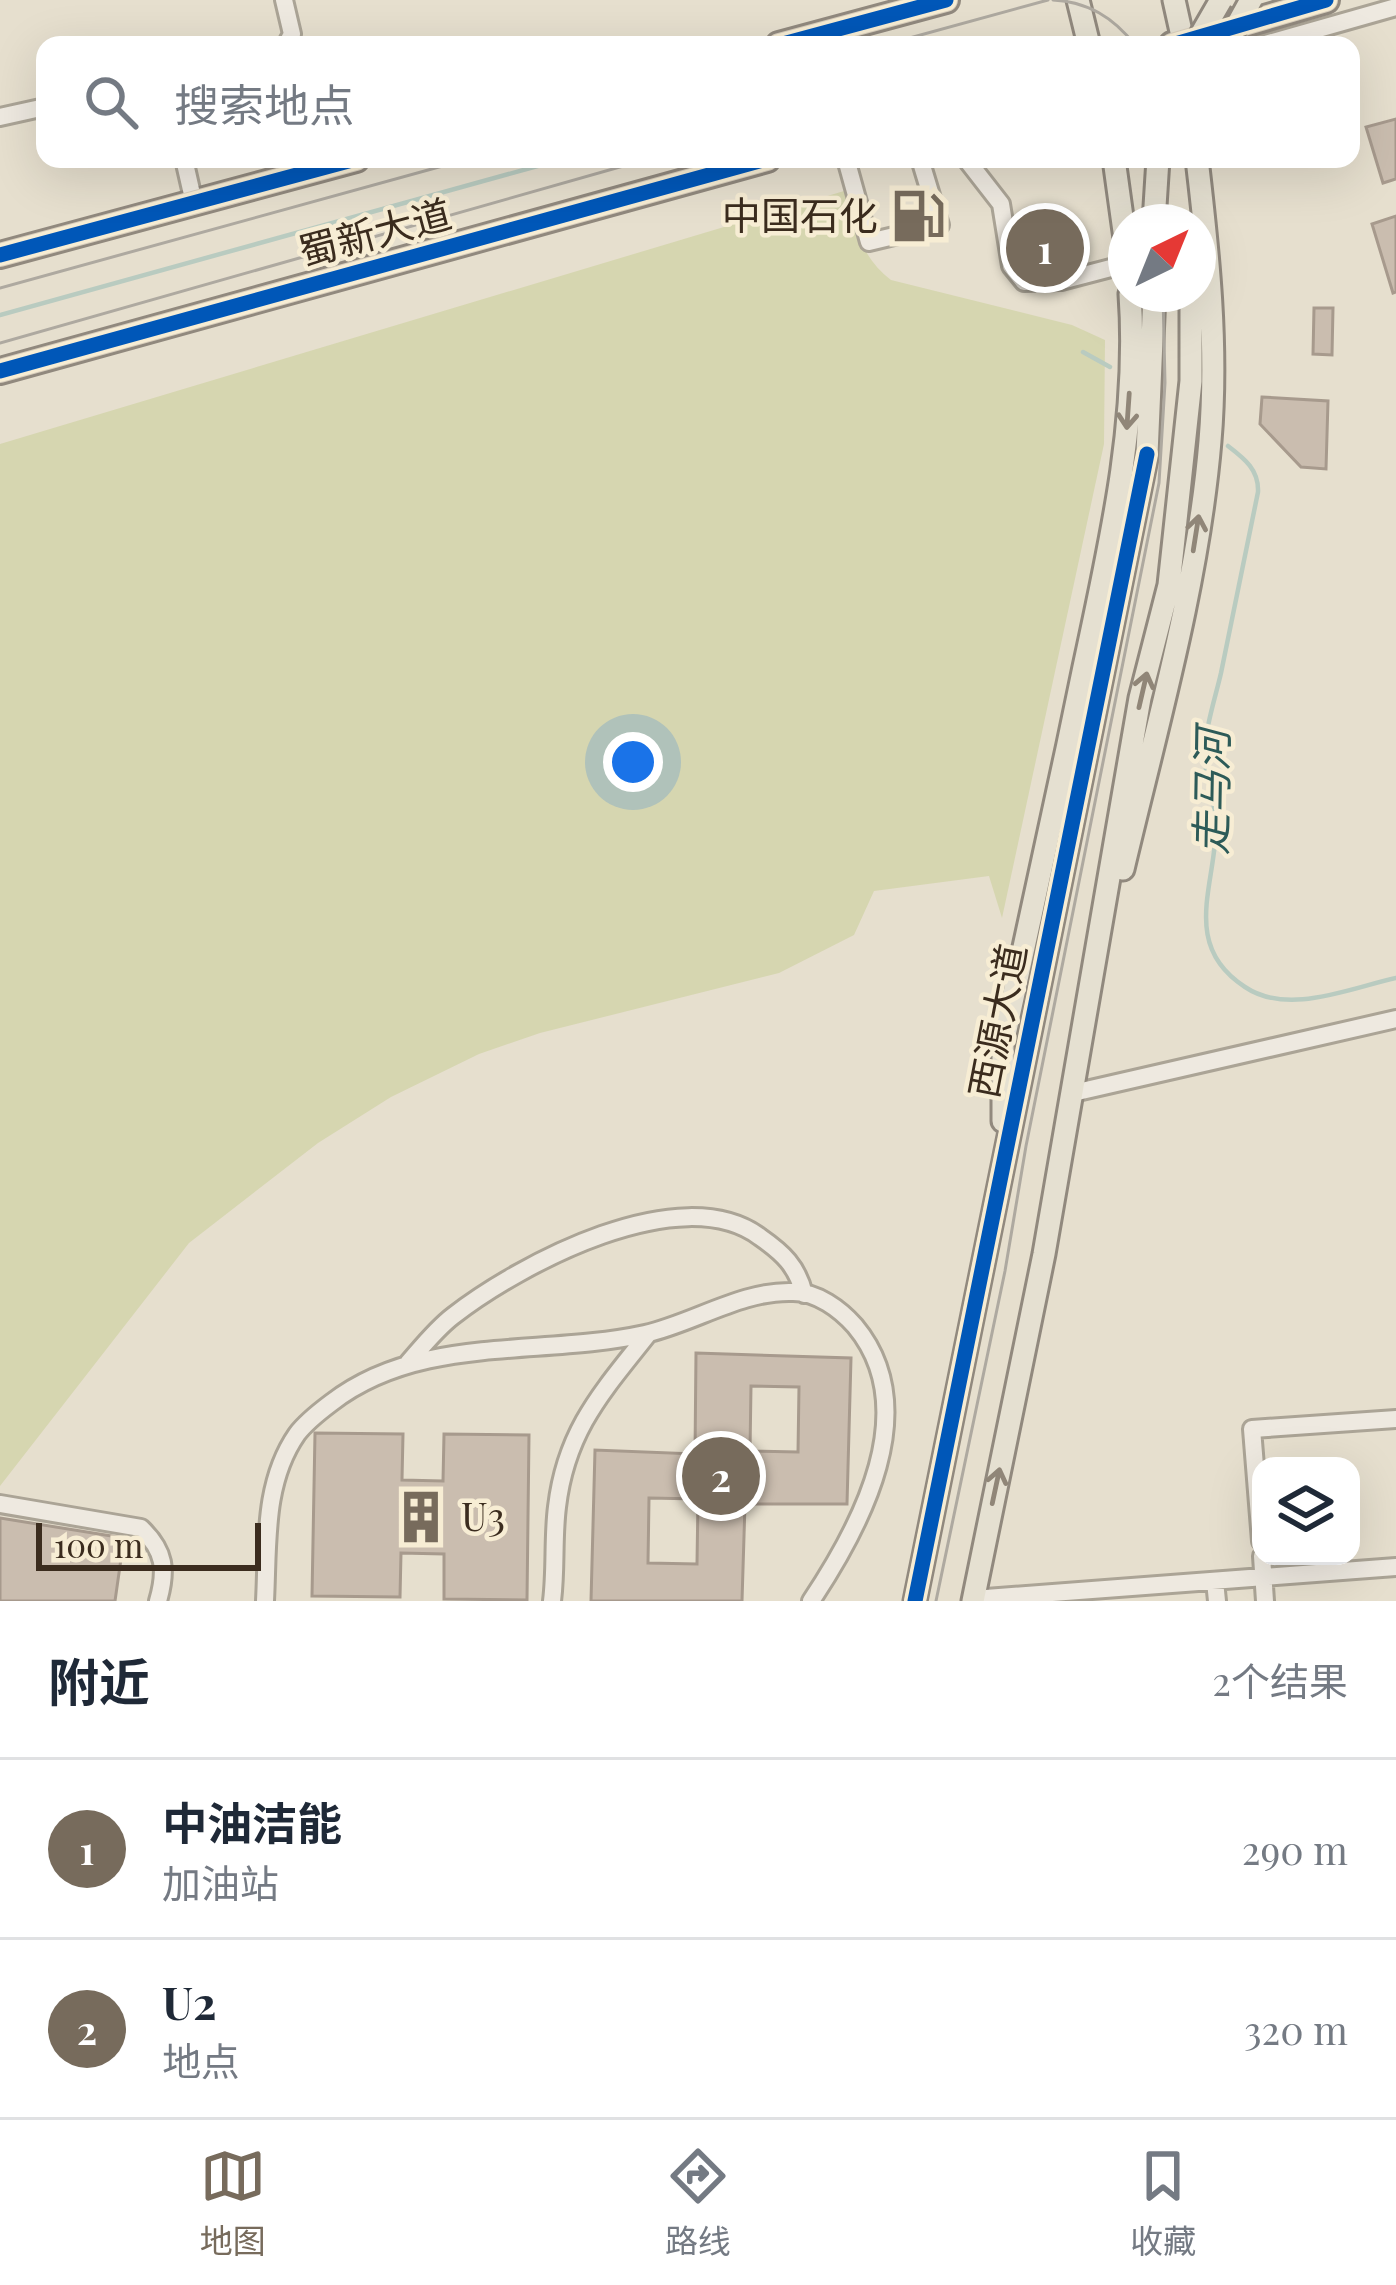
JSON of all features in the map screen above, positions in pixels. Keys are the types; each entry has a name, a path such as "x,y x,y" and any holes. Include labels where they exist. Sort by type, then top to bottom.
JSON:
{"highway":[{"path":"812,36 946,0"},
{"path":"1210,36 1326,0"},
{"name":"蜀新大道","path":"0,255 323,168"},
{"name":"蜀新大道","path":"0,371 734,168"}],"main road":[{"path":"1078,0 1087,36"},
{"path":"1174,0 1182,36"},
{"path":"1191,36 1221,0"},
{"path":"1231,36 1251,0"},
{"path":"1115,168 1120,204"},
{"path":"1155,204 1157,168"},
{"path":"1193,204 1195,168"},
{"path":"973,1600 1088,1016 1187,592 1210,442 1209,263 1197,168"},
{"path":"1003,1180 1003,1045 1114,520 1127,426 1131,312"},
{"name":"西源大道","path":"915,1601 1147,454 1153,312"},
{"path":"1088,1016 1140,698 1169,585 1191,381 1191,312"}],"street":[{"path":"284,0 291,36"},
{"path":"1294,36 1396,7"},
{"path":"0,117 36,109"},
{"path":"186,168 194,203"},
{"path":"848,168 869,242 940,225 923,168"},
{"path":"973,168 1001,204 1011,266 1024,283 1060,281 1108,269"},
{"path":"1073,1093 1396,1019"},
{"path":"407,1364 450,1318 523,1270 616,1231 671,1218 713,1216 745,1225 799,1272 804,1294"},
{"path":"265,1601 269,1504 281,1464 298,1432 358,1382 438,1356 648,1334 770,1294 804,1294 844,1313 868,1342 881,1368 884,1398 879,1458 866,1509 811,1601"},
{"path":"552,1601 558,1501 570,1447 600,1393 648,1334"},
{"path":"1254,1457 1252,1429 1396,1419"},
{"path":"0,1504 141,1528 163,1557 165,1576 158,1601"},
{"path":"1263,1565 1265,1601"},
{"path":"973,1600 1396,1567"},
{"path":"1215,1580 1217,1601"}],"green space":[{"path":"844,191 866,251 891,280 1072,325 1105,340 1104,444 1002,918 989,876 874,891 854,935 779,973 540,1033 479,1054 391,1097 318,1143 189,1243 0,1486 0,444"}],"building":[{"path":"1396,119 1396,179 1383,183 1366,127"},
{"path":"1396,216 1396,292 1393,293 1372,224"},
{"path":"1314,308 1333,308 1332,355 1313,354"},
{"path":"1262,397 1328,401 1326,469 1301,467 1260,424"},
{"path":"696,1353 851,1358 847,1504 745,1504 742,1601 591,1601 595,1450 695,1454","holes":["751,1386 799,1387 798,1452 750,1451","649,1498 698,1499 697,1564 648,1563"]},
{"name":"U3","path":"315,1433 403,1434 402,1480 443,1481 444,1434 529,1435 527,1600 444,1599 444,1554 401,1553 400,1597 312,1596"},
{"path":"0,1518 124,1538 115,1601 0,1601"}],"waterway":[{"path":"0,315 531,168"},
{"name":"走马河","path":"1083,352 1110,367"},
{"name":"走马河","path":"1228,446 1253,471 1258,492 1205,744 1216,826 1207,933 1225,970 1262,995 1300,1000 1396,978"}],"tram line":[{"path":"917,36 1048,0"},
{"path":"1053,0 1099,13 1127,36"},
{"path":"0,288 435,168"},
{"path":"0,343 616,168"},
{"path":"1152,168 1156,204"},
{"path":"936,1601 1159,483 1163,312"}],"cycle path":[{"path":"812,36 946,0"},
{"path":"1203,36 1326,0"},
{"path":"0,255 323,168"},
{"path":"0,371 734,168"},
{"path":"915,1601 1147,454"}],"place":[{"name":"中国石化","path":"918,216"},
{"name":"中油洁能","path":"1045,248"},
{"name":"U2","path":"721,1476"},
{"name":"U3","path":"421,1517"}]}
